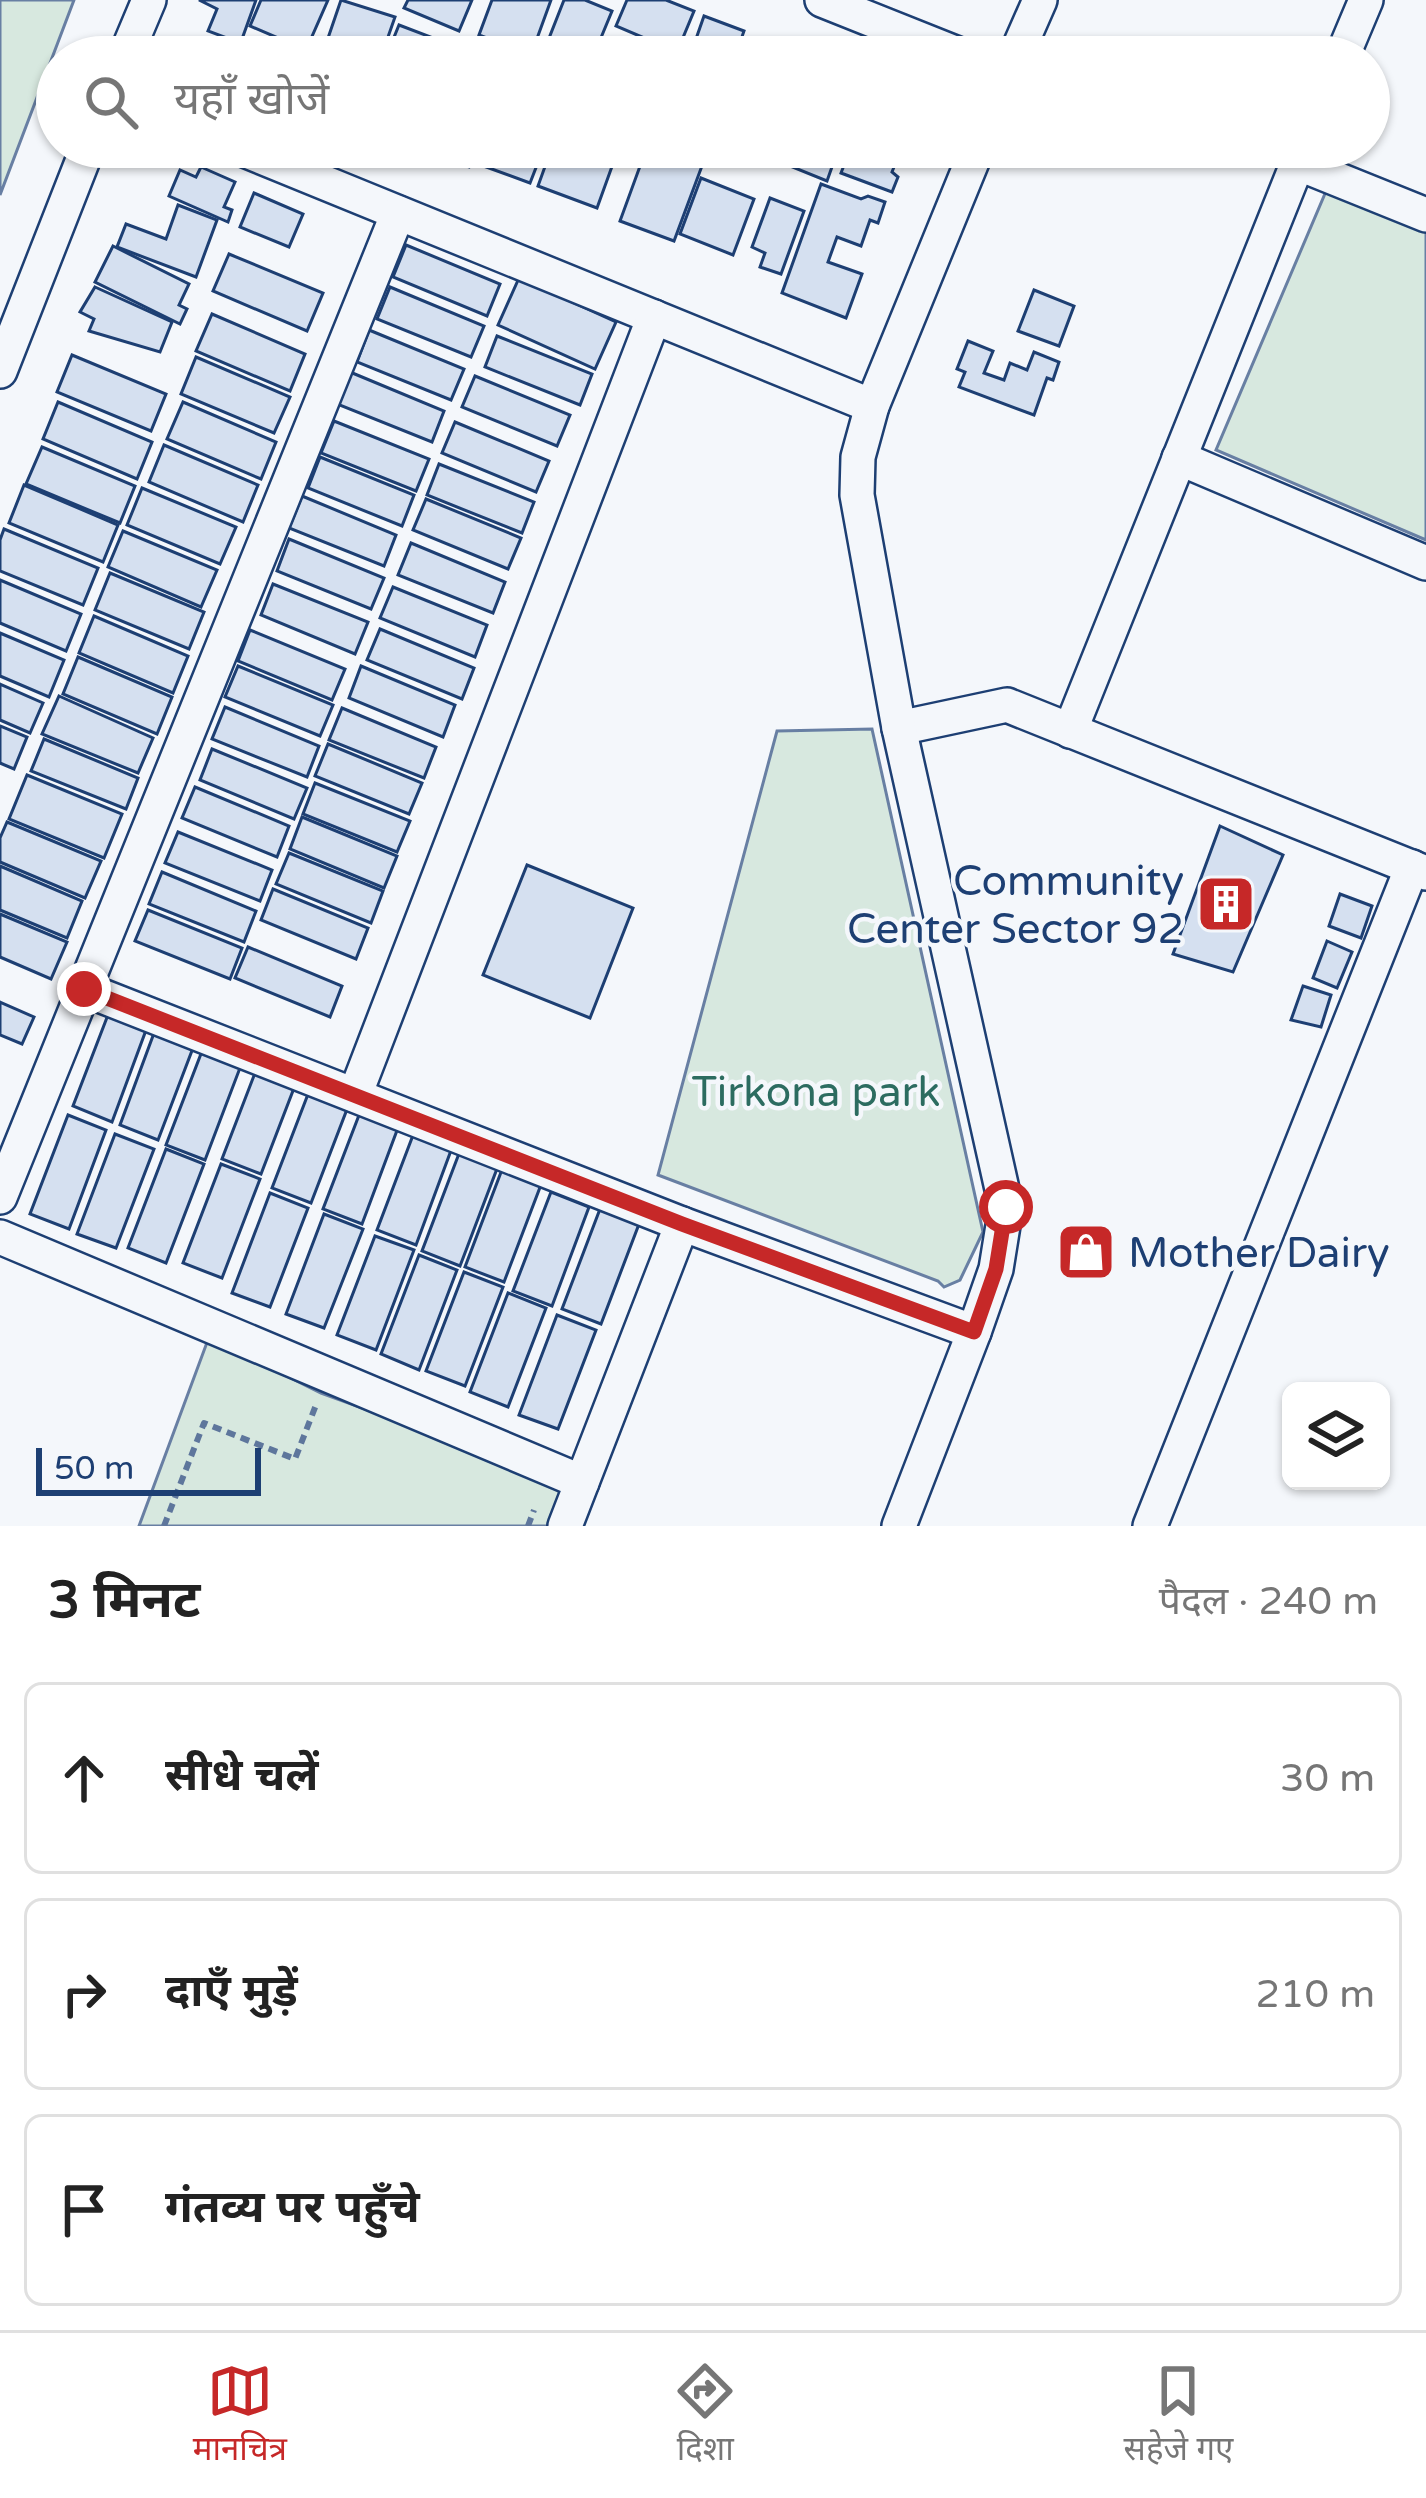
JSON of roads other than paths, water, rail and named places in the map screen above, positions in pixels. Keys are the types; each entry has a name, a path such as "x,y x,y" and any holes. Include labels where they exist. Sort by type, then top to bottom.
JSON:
{"street":[{"path":"133,36 149,0"},
{"path":"822,0 912,36"},
{"path":"1024,36 1040,0"},
{"path":"1351,36 1366,0"},
{"path":"0,371 80,168"},
{"path":"289,168 872,406"},
{"path":"899,1526 996,1269 1006,1207 899,728 857,495 856,465 872,406 969,168"},
{"path":"1070,731 1295,168"},
{"path":"1327,168 1426,215"},
{"path":"0,1197 398,213"},
{"path":"355,1095 654,317"},
{"path":"1179,458 1426,562"},
{"path":"899,728 1006,705 1419,870 1150,1526"},
{"path":"84,989 682,1224 974,1332"},
{"path":"565,1526 682,1224"},
{"path":"0,1237 582,1481"}],"place":[{"name":"Community Center Sector 92","path":"1226,904"},
{"name":"Mother Dairy","path":"1086,1252"}],"park label":[{"name":"Tirkona park","path":"816,1091"}]}
